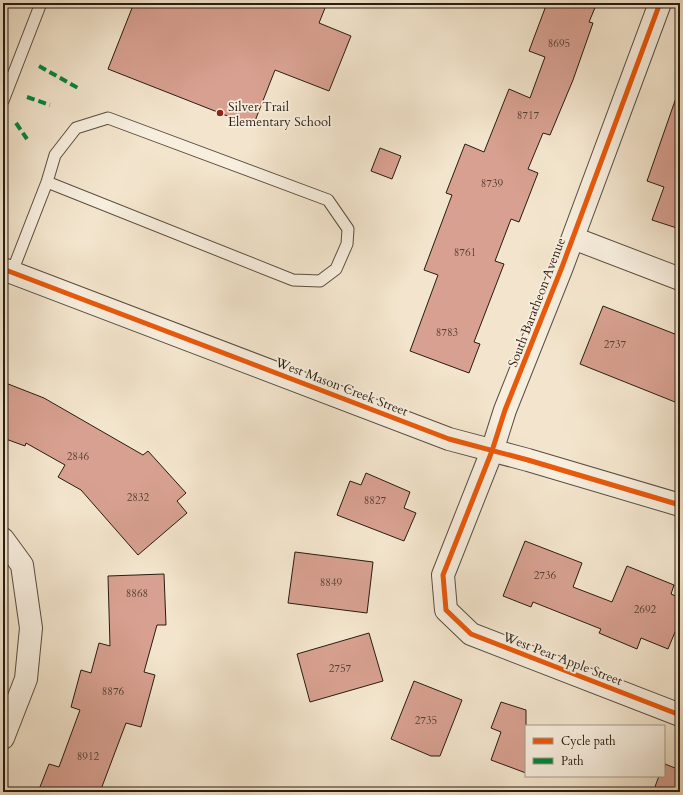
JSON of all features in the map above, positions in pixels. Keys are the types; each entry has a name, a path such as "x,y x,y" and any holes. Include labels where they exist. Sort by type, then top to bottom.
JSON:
{"street":[{"name":"South Baratheon Avenue","path":"446,610 443,575 492,451 505,410 573,238 660,3"},
{"path":"573,238 680,279"},
{"name":"West Mason Creek Street","path":"7,270 449,439 528,460 680,505"},
{"path":"3,539 22,565 31,628 26,678 3,738"},
{"name":"West Pear Apple Street","path":"446,610 471,634 680,715"}],"lane":[{"path":"3,101 41,3"},
{"path":"7,270 47,182 55,155 76,128 108,118 328,200 348,229 347,244 336,269 320,281 293,280 47,182"}],"building":[{"path":"134,3 327,3 319,23 351,36 329,91 275,70 253,126 108,69"},
{"path":"547,3 597,3 589,22 593,23 573,80 550,135 543,133 528,169 538,173 519,222 511,219 495,261 504,264 474,342 480,344 469,373 410,351 438,275 424,270 452,195 446,193 465,144 484,152 509,89 530,98 545,57 529,51"},
{"path":"677,95 680,96 680,229 652,220 664,187 647,181"},
{"path":"380,148 401,156 392,179 371,171"},
{"path":"603,306 680,336 680,404 580,364"},
{"path":"3,382 44,398 143,455 148,451 186,493 177,501 187,513 138,555 81,490 58,477 65,465 26,443 25,446 3,438"},
{"path":"366,473 410,492 404,508 416,513 404,541 337,515 350,481 361,485"},
{"path":"525,541 582,563 573,587 612,602 627,566 674,585 671,594 680,598 680,620 668,649 641,638 637,649 599,633 601,629 533,602 531,607 503,596"},
{"path":"295,552 373,562 367,613 288,603"},
{"path":"164,574 166,625 157,625 144,672 155,675 141,727 126,723 100,792 38,792 49,764 59,767 80,710 71,707 81,670 91,673 99,643 110,646 108,576"},
{"path":"369,633 383,681 310,702 297,654"},
{"path":"414,681 462,700 440,756 431,756 391,739"},
{"path":"501,702 526,710 525,773 491,760 501,732 491,728"},
{"path":"665,764 680,770 680,792 653,792 659,777 665,777"}],"marked path":[{"path":"39,66 78,88"},
{"path":"27,97 50,105"},
{"path":"16,123 27,139"}],"cycle path":[{"path":"660,3 562,267 505,410 492,451 443,575 446,610 471,634 680,715"},
{"path":"3,269 449,439 528,460 680,505"}],"place":[{"name":"Silver Trail Elementary School","path":"220,113"}]}
